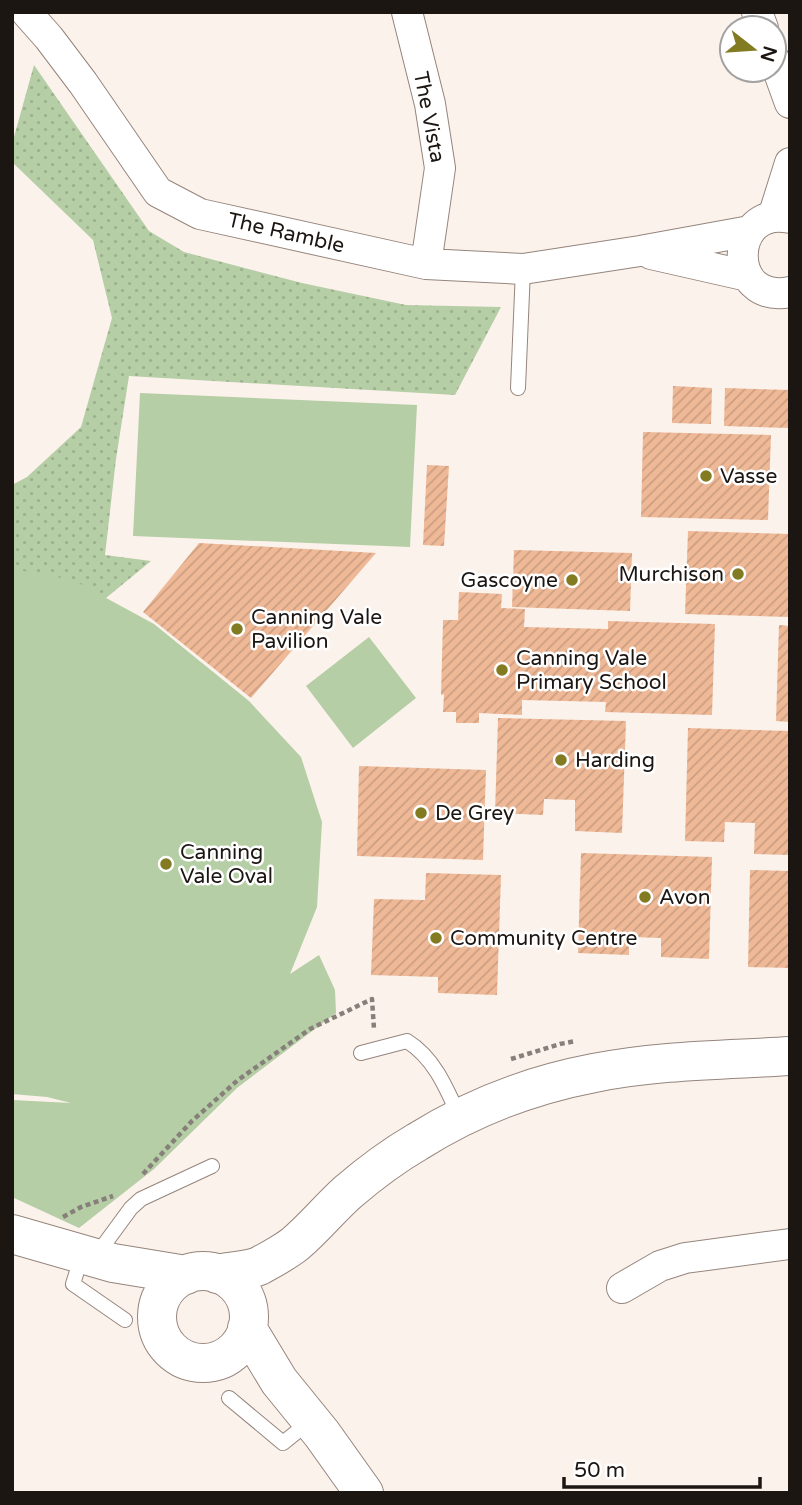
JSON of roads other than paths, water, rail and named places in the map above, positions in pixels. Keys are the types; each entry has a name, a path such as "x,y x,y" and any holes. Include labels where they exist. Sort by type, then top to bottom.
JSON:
{"street":[{"name":"The Ramble","path":"26,12 83,83 158,192 200,214 426,264 523,269 640,251 771,222"},
{"name":"The Vista","path":"407,12 430,104 440,168 426,264"},
{"path":"783,84 790,103"},
{"path":"748,276 741,254 744,242 771,222 790,163"},
{"name":"The Ramble","path":"640,251 748,276 755,285 765,291 790,292"},
{"path":"141,1315 172,1284 201,1274 256,1267 293,1245 371,1173 460,1117 499,1100 593,1073 653,1064 790,1056"},
{"path":"12,1234 97,1258 201,1274 237,1287 246,1300 248,1324 279,1381 349,1470 363,1493"},
{"path":"622,1288 660,1266 685,1258 790,1244"},
{"path":"97,1258 141,1315 158,1326 164,1341 176,1355 190,1362 206,1363 221,1360 235,1351 248,1324 274,1288 293,1245"},
{"path":"221,1360 279,1381"}],"lane":[{"path":"518,388 523,269"},
{"path":"361,1053 407,1041 418,1048 436,1070 460,1117"},
{"path":"97,1258 131,1208 141,1199 212,1166"},
{"path":"229,1398 283,1443 310,1421"}],"place":[{"name":"Vasse","path":"706,476"},
{"name":"Murchison","path":"738,574"},
{"name":"Gascoyne","path":"572,580"},
{"name":"Canning Vale Pavilion","path":"237,629"},
{"name":"Canning Vale Primary School","path":"502,670"},
{"name":"Harding","path":"561,760"},
{"name":"De Grey","path":"421,813"},
{"name":"Canning Vale Oval","path":"166,864"},
{"name":"Avon","path":"645,897"},
{"name":"Community Centre","path":"436,938"}]}
